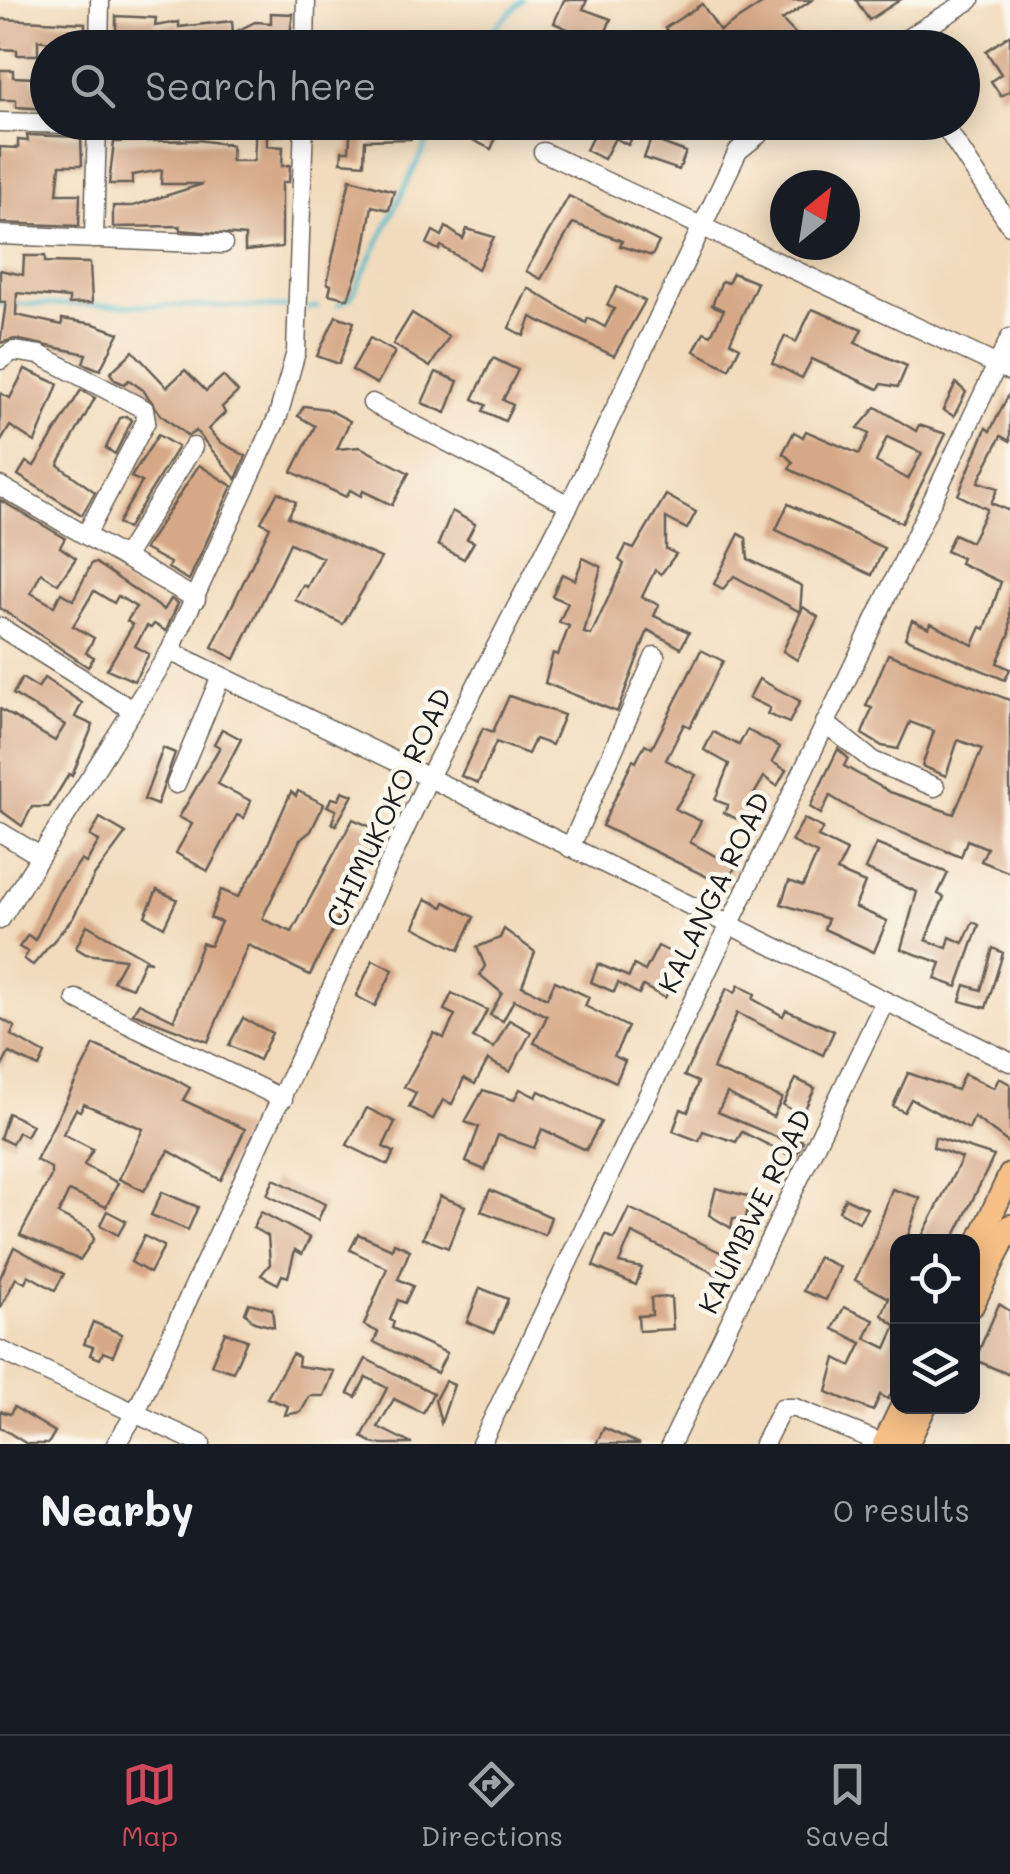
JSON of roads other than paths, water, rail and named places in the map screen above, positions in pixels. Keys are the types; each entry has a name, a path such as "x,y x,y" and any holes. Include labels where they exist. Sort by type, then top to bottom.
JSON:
{"main road":[{"path":"980,1239 1010,1175"},
{"path":"980,1289 1010,1226"},
{"path":"884,1444 898,1414"},
{"path":"907,1444 921,1414"}],"street":[{"path":"99,30 100,0"},
{"path":"305,30 306,0"},
{"path":"921,30 970,0"},
{"path":"0,122 30,123"},
{"path":"94,239 97,140"},
{"path":"0,920 170,651 278,416 296,352 303,140"},
{"name":"CHIMUKOKO ROAD","path":"116,1444 135,1414 428,779 569,505 738,151 752,140"},
{"path":"954,140 1010,225"},
{"path":"542,152 1004,368"},
{"path":"0,236 223,244"},
{"name":"KALANGA ROAD","path":"481,1444 825,723 1004,368 1010,338"},
{"path":"0,360 13,351 40,355 144,409 146,421 87,533"},
{"path":"372,403 569,505"},
{"path":"126,556 193,447"},
{"path":"0,486 196,599"},
{"path":"0,627 132,710"},
{"path":"170,651 1010,1062"},
{"path":"570,848 654,656"},
{"path":"176,784 221,676"},
{"path":"825,723 873,760 936,787"},
{"path":"0,832 40,856"},
{"path":"76,999 282,1099"},
{"name":"KAUMBWE ROAD","path":"671,1444 886,1001"},
{"path":"0,1350 201,1444"},
{"path":"764,1444 782,1408 795,1408 884,1444"}],"waterway":[{"path":"492,30 523,0"},
{"path":"338,305 351,298 428,140"},
{"path":"0,304 287,307"},
{"path":"308,308 317,307"}]}
